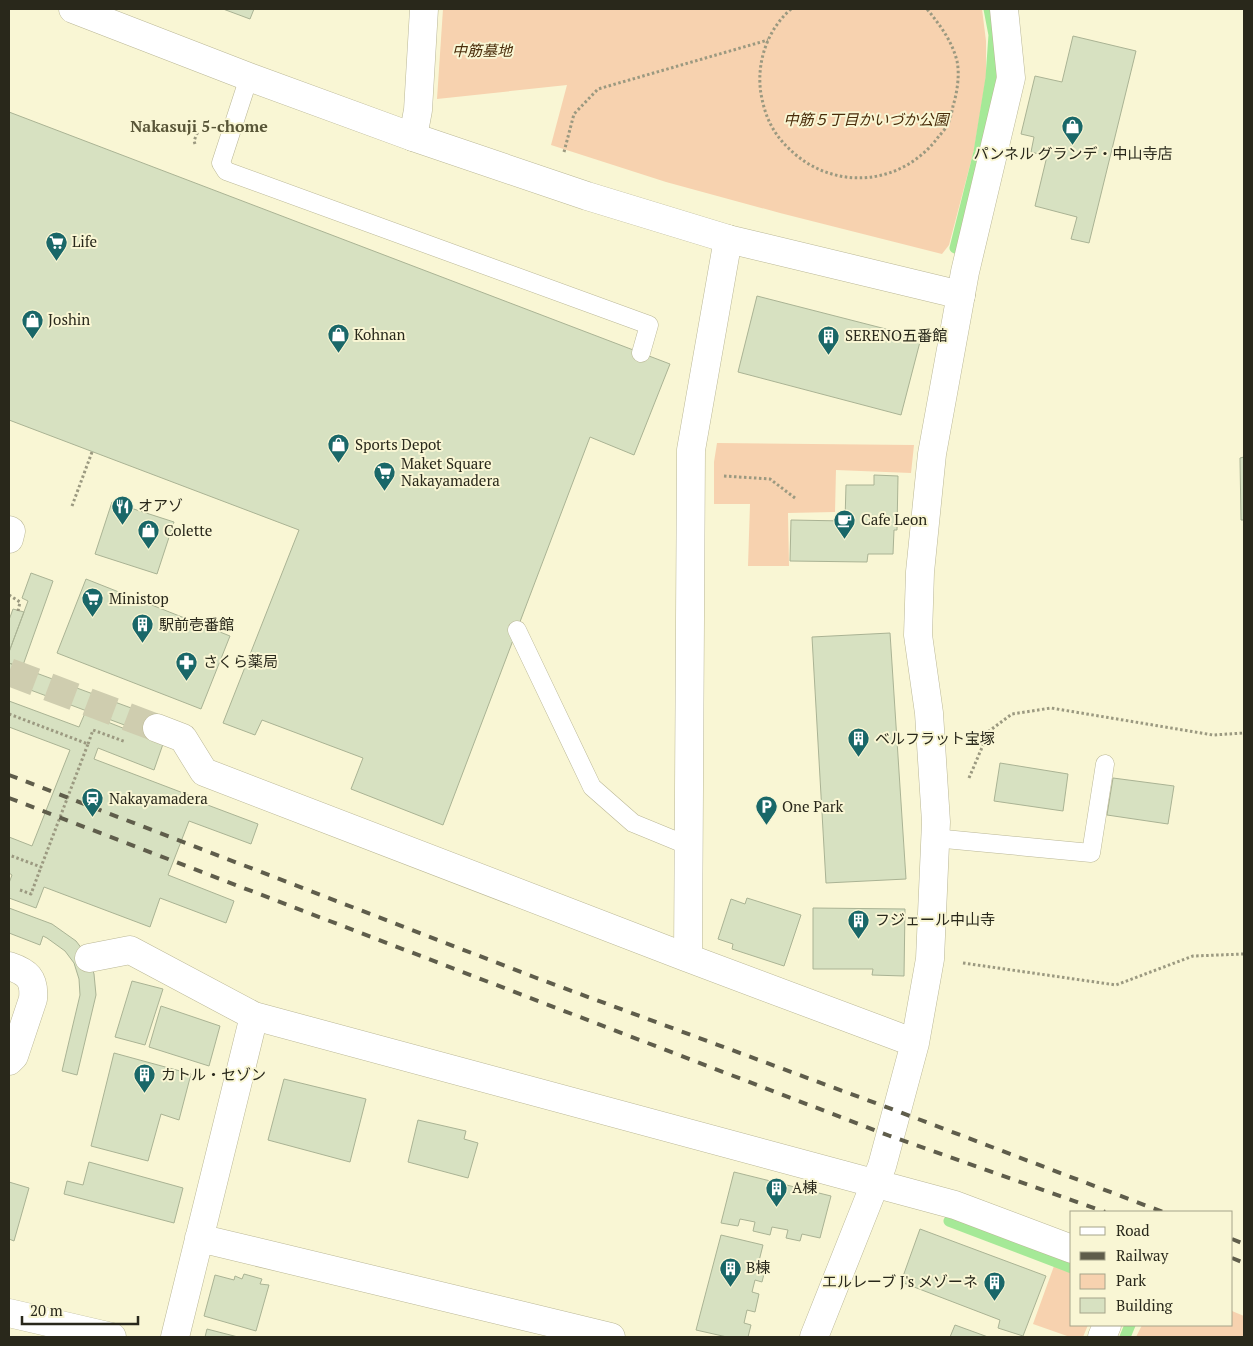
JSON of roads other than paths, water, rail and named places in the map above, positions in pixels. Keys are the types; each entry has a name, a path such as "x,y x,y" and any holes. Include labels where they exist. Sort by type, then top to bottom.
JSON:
{"street":[{"path":"73,9 412,137 587,196 728,239 961,295"},
{"path":"412,137 418,110 424,9"},
{"path":"814,1337 882,1166 916,1043 930,959 936,822 929,713 918,636 920,572 932,454 965,272 1011,78 1004,9"},
{"path":"688,958 691,450 728,239"},
{"path":"9,530 11,531 9,538"},
{"path":"157,728 183,738 204,772 688,958 916,1043"},
{"path":"89,958 130,950 254,1016 955,1205 1070,1247"},
{"path":"9,966 24,972 32,981 34,989 33,999 10,1057"},
{"path":"175,1337 254,1016"},
{"path":"199,1238 611,1337"},
{"path":"9,1313 112,1337"}],"lane":[{"path":"249,77 221,162 226,171 649,325 641,353"},
{"path":"517,630 592,787 633,823 689,846"},
{"path":"934,838 1091,853 1105,764"}],"waterway":[{"path":"955,248 979,152 991,78 994,35 989,9"},
{"path":"949,1221 1070,1267"},
{"path":"1125,1337 1130,1326"}],"tunnel":[{"path":"9,672 157,728"}],"railway":[{"path":"9,775 534,977 897,1111 1160,1211"},
{"path":"9,798 890,1136 1102,1211"},
{"path":"1233,1239 1244,1244"},
{"path":"1233,1258 1244,1263"}],"place":[{"name":"パンネル グランデ・中山寺店","path":"1073,145"},
{"name":"Life","path":"56,261"},
{"name":"Joshin","path":"32,339"},
{"name":"Kohnan","path":"338,354"},
{"name":"SERENO五番館","path":"829,355"},
{"name":"Sports Depot","path":"339,464"},
{"name":"Maket Square Nakayamadera","path":"385,492"},
{"name":"オアゾ","path":"122,525"},
{"name":"Cafe Leon","path":"845,539"},
{"name":"Colette","path":"148,550"},
{"name":"Ministop","path":"93,618"},
{"name":"駅前壱番館","path":"143,644"},
{"name":"さくら薬局","path":"187,681"},
{"name":"ベルフラット宝塚","path":"859,758"},
{"name":"Nakayamadera","path":"93,818"},
{"name":"One Park","path":"766,826"},
{"name":"フジェール中山寺","path":"859,939"},
{"name":"カトル・セゾン","path":"145,1094"},
{"name":"A棟","path":"776,1207"},
{"name":"B棟","path":"730,1287"},
{"name":"エルレーブ J's メゾーネ","path":"994,1301"}],"district":[{"name":"Nakasuji 5-chome","path":"199,126"}],"park label":[{"name":"中筋墓地","path":"482,51"},
{"name":"中筋５丁目かいづか公園","path":"866,120"}]}
